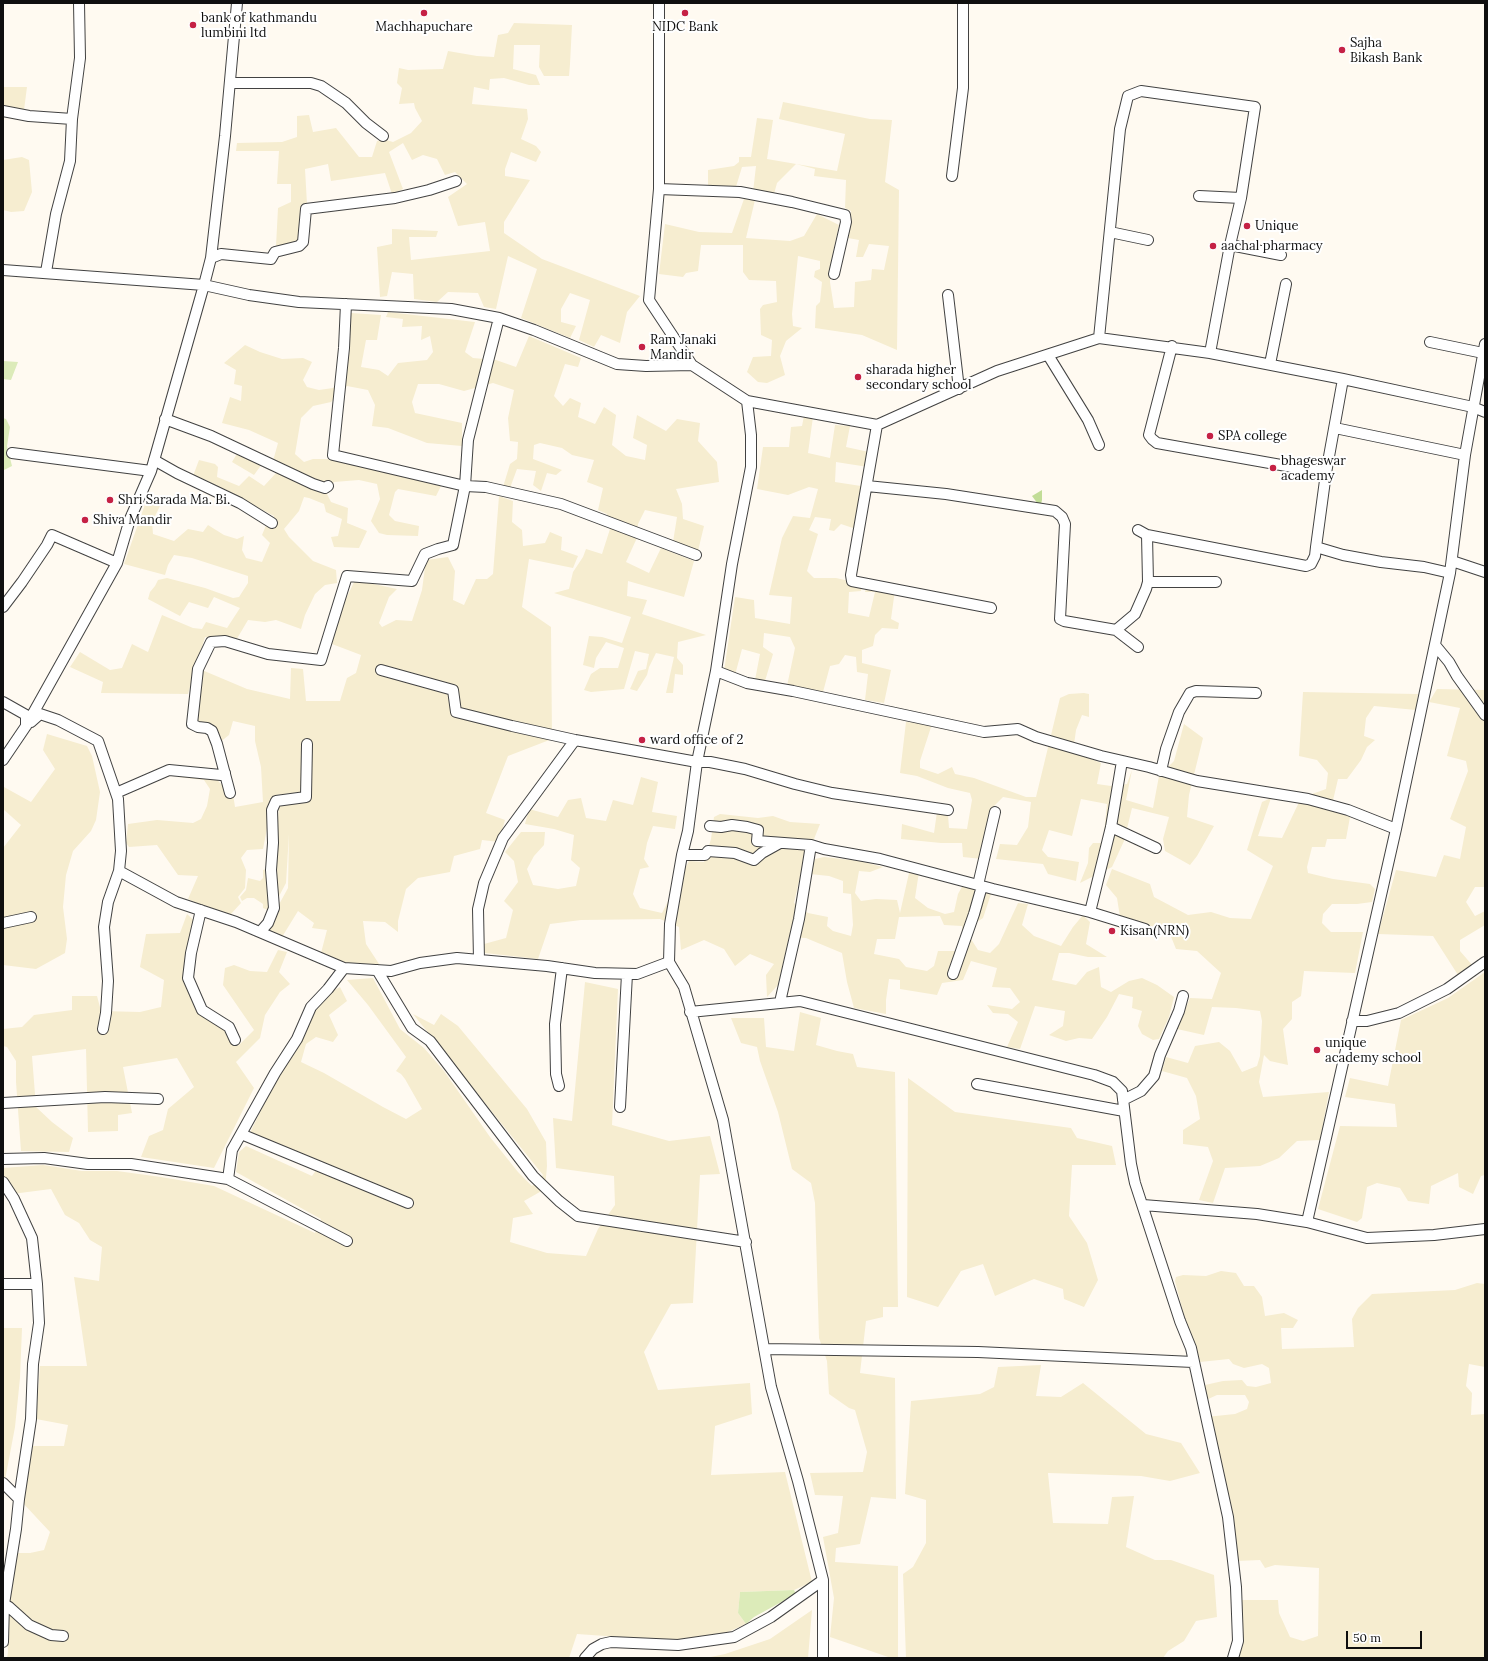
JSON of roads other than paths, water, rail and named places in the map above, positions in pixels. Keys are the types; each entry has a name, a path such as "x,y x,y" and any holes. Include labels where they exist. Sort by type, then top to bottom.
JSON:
{"street":[{"path":"46,272 56,214 70,161 72,119 80,58 79,3"},
{"path":"3,760 26,726 116,563 130,519 151,471 211,258 237,3"},
{"path":"659,3 659,189 649,300 692,365 747,401 877,425 997,371 1099,338 1210,352 1343,379 1485,412"},
{"path":"952,176 963,88 964,3"},
{"path":"230,83 304,83 321,86 346,103 366,123 383,136"},
{"path":"1099,338 1120,129 1128,96 1141,90 1255,106 1241,198 1230,245 1210,352"},
{"path":"3,111 28,116 72,119"},
{"path":"211,258 221,254 271,259 275,252 299,246 303,242 306,208 395,198 429,190 456,181"},
{"path":"659,189 740,192 792,202 845,216 846,222 834,274"},
{"path":"1199,196 1241,198"},
{"path":"1110,232 1148,240"},
{"path":"1230,245 1281,255"},
{"path":"3,270 46,272 204,285 249,295 299,302 451,309 499,318 534,330 617,364 646,366 692,365"},
{"path":"1270,364 1286,284"},
{"path":"948,295 959,389"},
{"path":"346,304 344,348 333,455 465,486 486,487 561,504 696,556"},
{"path":"230,793 212,731 192,724 198,669 211,642 225,641 268,654 321,660 347,576 412,581 425,554 453,545 465,486 468,440 499,318"},
{"path":"1307,1222 1396,829 1450,573 1464,455 1485,347 1430,342"},
{"path":"1172,346 1149,435 1152,439 1165,444 1326,473"},
{"path":"1048,354 1088,420 1099,445"},
{"path":"1138,530 1148,535 1306,566 1311,564 1315,556 1326,473 1343,379"},
{"path":"747,401 751,435 751,467 732,564 716,672 697,762 688,831 682,855 670,924 669,962 684,987 690,1012 723,1120 771,1387 824,1580 823,1658"},
{"path":"165,419 211,436 313,484 325,488 328,486"},
{"path":"877,425 851,575 852,581 991,608"},
{"path":"1335,428 1464,455"},
{"path":"12,453 151,471"},
{"path":"154,460 240,503 272,523"},
{"path":"867,486 946,494 1055,511 1062,516 1065,524 1060,619 1116,630 1138,646"},
{"path":"3,607 22,582 52,535 116,563"},
{"path":"1116,630 1135,614 1148,582 1148,535"},
{"path":"1316,547 1343,555 1381,562 1424,567 1450,573"},
{"path":"1452,561 1485,572"},
{"path":"1148,582 1216,582"},
{"path":"1435,645 1449,662 1457,676 1485,715"},
{"path":"381,670 453,690 456,712 575,740 745,769 832,793 948,810"},
{"path":"716,672 747,683 793,691 984,732 1018,729 1036,737 1197,781 1308,799 1348,810 1396,829"},
{"path":"1161,771 1166,749 1179,712 1190,693 1196,691 1256,693"},
{"path":"3,702 26,715 26,726"},
{"path":"26,726 40,714 58,720 98,741 116,793 120,816 121,851 119,871 108,902 104,927 108,982 106,1013 103,1029"},
{"path":"479,960 478,909 484,883 503,838 575,740"},
{"path":"260,932 268,924 274,908 271,870 273,843 272,810 276,801 306,797 307,744"},
{"path":"1090,912 1111,827 1122,761"},
{"path":"116,793 169,770 221,775 225,774"},
{"path":"953,974 974,914 995,812"},
{"path":"710,826 721,827 732,825 747,827 758,830 757,841 811,845 824,849 880,859 980,886 1090,912 1145,928"},
{"path":"1111,827 1156,848"},
{"path":"682,855 705,855 708,851 735,853 754,860 762,853 780,843"},
{"path":"780,1002 799,919 811,845"},
{"path":"119,871 176,902 260,932 344,968 391,971 420,963 457,958 562,968 595,973 637,974 669,962"},
{"path":"201,910 191,953 188,978 202,1010 229,1027 235,1040"},
{"path":"3,923 31,917"},
{"path":"1352,1021 1367,1021 1399,1013 1447,989 1485,962"},
{"path":"228,1179 232,1150 275,1073 297,1039 311,1007 328,989 344,968"},
{"path":"559,1086 556,1074 555,1024 562,968"},
{"path":"377,970 412,1028 430,1042 533,1176 559,1201 578,1216 746,1242"},
{"path":"620,1107 627,974"},
{"path":"1123,1100 1141,1091 1154,1076 1160,1055 1179,1011 1183,996"},
{"path":"690,1012 800,1001 1094,1075 1113,1082 1122,1091 1131,1164 1135,1183 1180,1321 1191,1348 1228,1517 1236,1587 1238,1641 1233,1658"},
{"path":"977,1084 1124,1111"},
{"path":"3,1103 105,1097 158,1099"},
{"path":"241,1134 408,1203"},
{"path":"3,1159 44,1158 88,1164 131,1164 228,1179 347,1241"},
{"path":"3,1182 14,1200 32,1238 37,1284 39,1323 33,1364 31,1419 4,1604 3,1642"},
{"path":"1143,1205 1257,1214 1307,1222 1368,1238 1434,1235 1485,1229"},
{"path":"3,1284 37,1284"},
{"path":"764,1349 978,1352 1193,1362"},
{"path":"3,1483 19,1499"},
{"path":"585,1658 593,1649 602,1644 612,1642 678,1644 734,1637 770,1617 824,1580"},
{"path":"4,1604 29,1625 51,1635 63,1636"}],"place":[{"name":"Machhapuchare","path":"424,13"},
{"name":"NIDC Bank","path":"685,13"},
{"name":"bank of kathmandu lumbini ltd","path":"193,25"},
{"name":"Sajha Bikash Bank","path":"1342,50"},
{"name":"Unique","path":"1247,226"},
{"name":"aachal pharmacy","path":"1213,246"},
{"name":"Ram Janaki Mandir","path":"642,347"},
{"name":"sharada higher secondary school","path":"858,377"},
{"name":"SPA college","path":"1210,436"},
{"name":"bhageswar academy","path":"1273,468"},
{"name":"Shri Sarada Ma. Bi.","path":"110,500"},
{"name":"Shiva Mandir","path":"85,520"},
{"name":"ward office of 2","path":"642,740"},
{"name":"Kisan(NRN)","path":"1112,931"},
{"name":"unique academy school","path":"1317,1050"}]}
